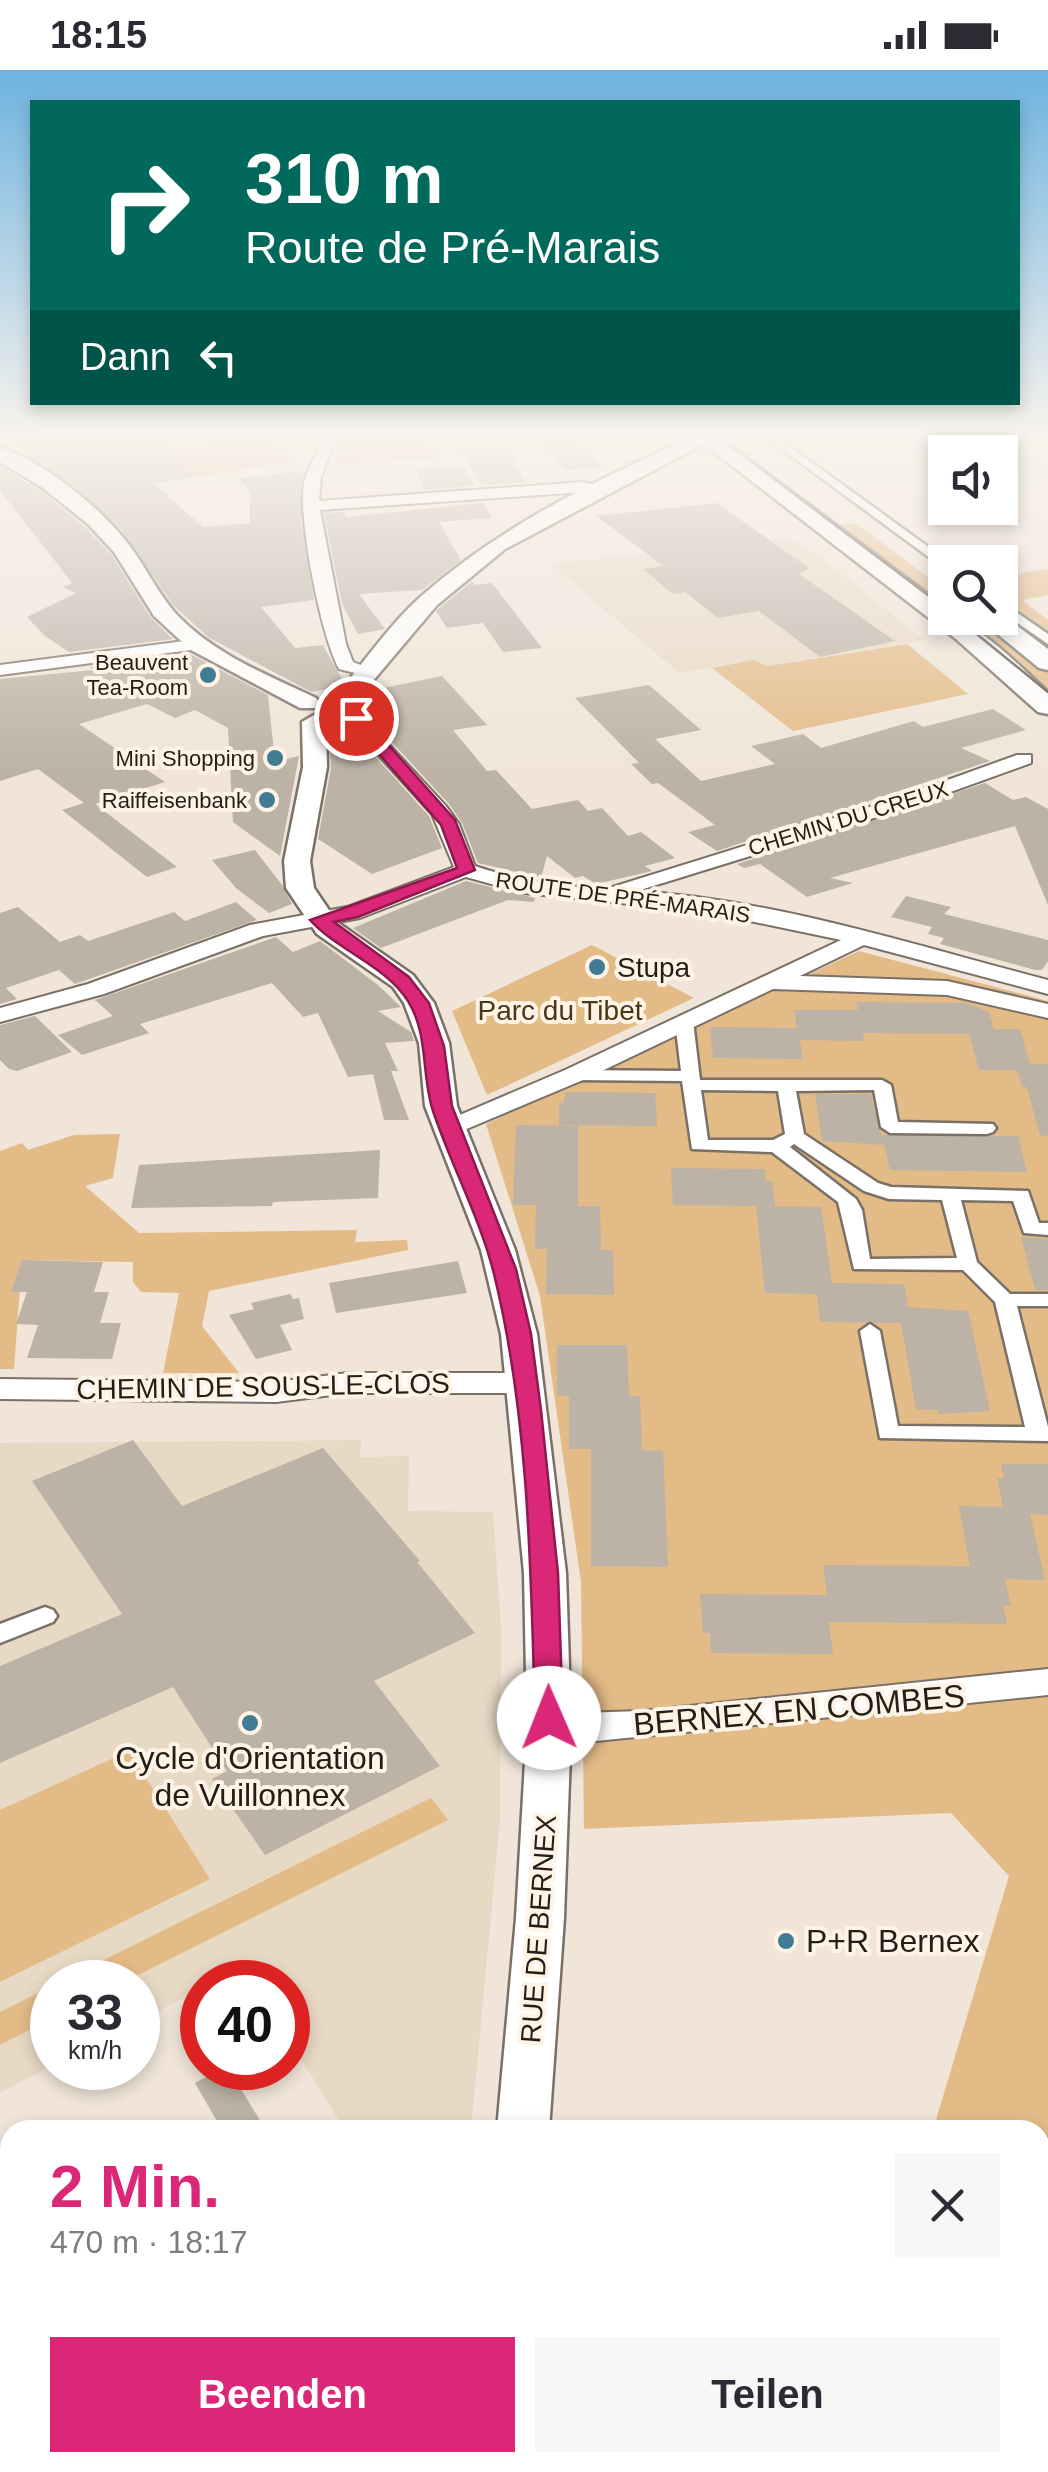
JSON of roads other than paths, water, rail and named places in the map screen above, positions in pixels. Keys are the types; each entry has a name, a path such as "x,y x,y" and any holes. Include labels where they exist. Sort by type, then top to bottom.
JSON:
{"main road":[{"path":"854,550 965,634 1048,706"},
{"path":"900,550 928,571"},
{"path":"1012,635 1048,662"}],"street":[{"path":"122,550 171,622 311,712 336,721 367,671 411,618 451,580 493,550"},
{"path":"321,550 337,644 345,665 367,671"},
{"path":"1018,618 1048,640"},
{"path":"0,670 200,644"},
{"path":"346,708 439,810 449,824 466,870"},
{"name":"RUE DE BERNEX","path":"311,712 315,767 296,870 300,888 319,920 403,981 420,1003 430,1027 439,1096 504,1269 526,1382 544,1573 549,1727 540,1918 524,2120"},
{"name":"CHEMIN DU CREUX","path":"612,894 622,887 899,804 1024,759"},
{"name":"ROUTE DE PRÉ-MARAIS","path":"0,1015 96,989 258,930 352,913 466,870 506,884 656,898 748,912 1048,987"},
{"path":"656,898 671,872"},
{"path":"450,1128 574,1075 860,938"},
{"path":"763,982 947,988 1048,1011"},
{"path":"684,1021 699,1145 777,1146 795,1136"},
{"path":"574,1075 786,1086 882,1085 890,1126 988,1128"},
{"path":"786,1086 795,1136 871,1187 889,1194 1021,1195 1030,1229 1048,1230"},
{"path":"777,1146 846,1199 852,1210 861,1264 968,1264"},
{"path":"870,1331 888,1433 1043,1434 1005,1300 968,1264 950,1194"},
{"path":"1005,1300 1048,1300"},
{"name":"CHEMIN DE SOUS-LE-CLOS","path":"0,1389 276,1392 348,1383 526,1382"},
{"path":"0,1634 45,1616"},
{"name":"BERNEX EN COMBES","path":"549,1727 647,1725 964,1695 1048,1682"}],"tram line":[{"path":"868,550 928,595"},
{"path":"978,635 1048,692"}],"place":[{"name":"Beauvent Tea-Room","path":"208,675"},
{"name":"Mini Shopping","path":"275,758"},
{"name":"Raiffeisenbank","path":"267,800"},
{"name":"Stupa","path":"597,967"},
{"name":"Cycle d'Orientation de Vuillonnex","path":"250,1723"},
{"name":"P+R Bernex","path":"786,1941"}],"park label":[{"name":"Parc du Tibet","path":"560,1010"}]}
